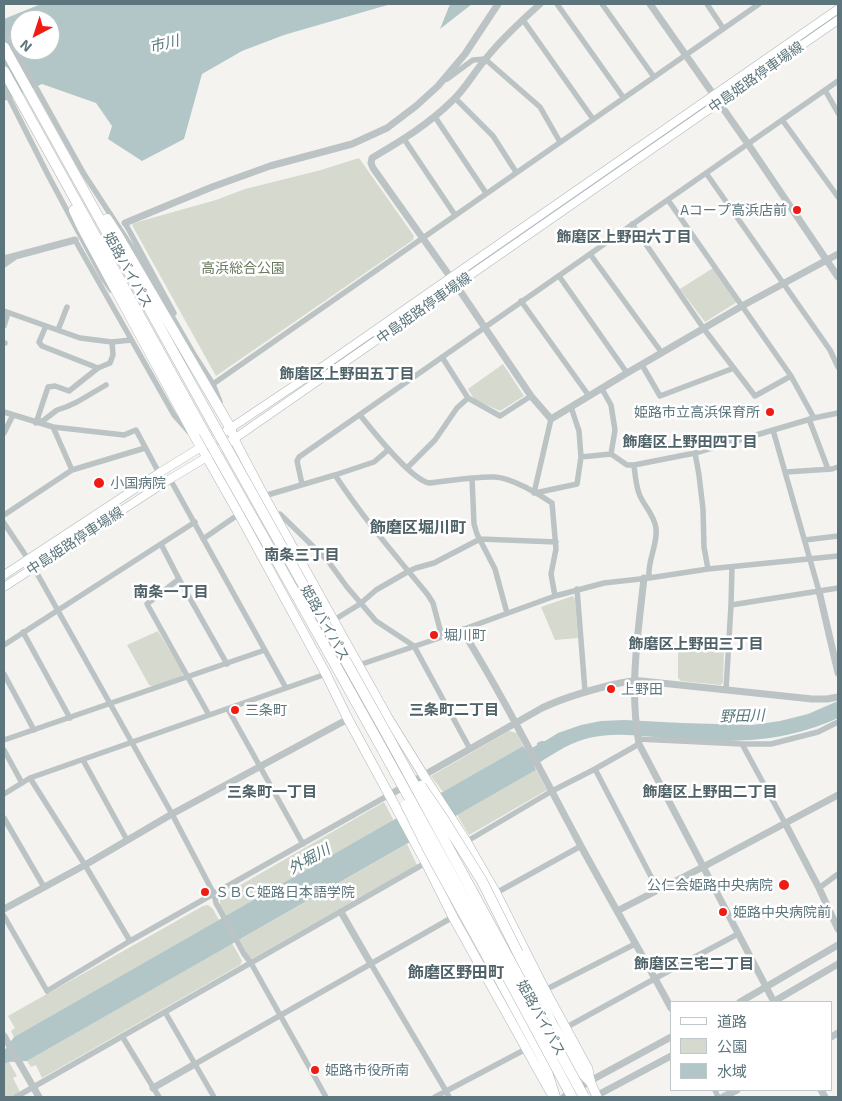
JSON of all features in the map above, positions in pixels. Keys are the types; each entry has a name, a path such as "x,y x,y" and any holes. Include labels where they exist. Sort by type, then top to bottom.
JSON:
{"highway":[{"path":"4,47 73,170 118,236 231,429 234,440 264,496 388,718 464,838 496,893 545,990 588,1069 590,1081 597,1097"},
{"path":"4,71 35,127 77,217 131,318 326,674 453,917 554,1097"},
{"name":"姫路バイパス","path":"101,209 215,427 390,740 584,1097"},
{"name":"姫路バイパス","path":"77,217 204,432 320,637 448,867 572,1097"},
{"path":"137,256 151,292"},
{"path":"390,740 482,881 552,1024 583,1074 590,1081"},
{"path":"400,780 403,797 429,851 544,1059 554,1097"}],"main road":[{"name":"中島姫路停車場線","path":"4,575 158,473 231,429 838,9"},
{"name":"中島姫路停車場線","path":"4,587 170,479 234,440 838,20"}],"street":[{"path":"438,86 466,54 498,4"},
{"path":"540,4 522,20 485,60 455,98 435,117 372,158 371,163 531,396 551,419"},
{"path":"557,4 623,97"},
{"path":"602,4 654,77"},
{"path":"650,4 838,277"},
{"path":"707,4 724,28"},
{"path":"213,384 759,4"},
{"path":"522,20 593,118"},
{"path":"4,30 84,174 101,209 137,256 213,384 231,429"},
{"path":"195,356 186,334 125,223 212,187 270,166 352,144 387,128 473,60 485,60 540,107 560,142"},
{"path":"302,484 297,461 299,457 838,81"},
{"path":"4,88 48,175 77,217"},
{"path":"825,90 838,113"},
{"path":"455,98 493,136 516,172"},
{"path":"435,117 486,193"},
{"path":"783,121 838,197"},
{"path":"404,138 455,215"},
{"path":"706,173 830,350 838,367"},
{"path":"668,200 791,376 811,418 828,470"},
{"path":"632,224 704,329 755,396 791,376"},
{"path":"4,259 75,240 174,414 201,447"},
{"path":"590,254 662,353"},
{"path":"535,493 551,419 742,306 838,254"},
{"path":"4,265 16,256"},
{"path":"559,276 626,373"},
{"path":"521,301 589,396"},
{"path":"58,330 67,307"},
{"path":"4,326 6,312 80,338 112,342 131,340"},
{"path":"46,326 39,342 42,346 98,368"},
{"path":"36,422 48,387 55,386 69,391 98,368 110,363 113,355 112,342"},
{"path":"442,357 468,398 500,416 531,396"},
{"path":"642,365 660,396 734,368"},
{"path":"36,422 44,420 57,410 66,408 106,385"},
{"path":"602,389 611,405 615,430 611,454"},
{"path":"407,468 435,440 456,408 468,398"},
{"path":"535,493 577,484 581,457 578,431 571,407"},
{"path":"4,412 53,427 124,435 136,430 158,473"},
{"path":"581,457 611,454 627,465 634,465 696,453 811,418 838,413"},
{"path":"4,433 12,414"},
{"path":"360,415 388,450 424,482 496,477 507,479 552,503 556,549 551,574 555,596"},
{"path":"53,427 72,470"},
{"path":"773,430 819,591 838,673"},
{"path":"4,515 72,470 145,448"},
{"path":"264,496 374,462 388,450"},
{"path":"696,453 703,509 704,547 708,569"},
{"path":"634,465 640,496 653,517 656,529 654,552 648,568 634,680 639,741 773,1001"},
{"path":"786,472 828,470 838,467"},
{"path":"335,475 348,496 428,595 433,603 442,637"},
{"path":"472,478 474,524 477,534 495,568 507,612"},
{"path":"170,479 286,688"},
{"path":"203,539 239,514"},
{"path":"275,516 280,514 328,561 360,604 376,621 414,646 470,749"},
{"path":"4,645 195,522"},
{"path":"4,523 34,568 172,814 214,894 216,903 244,954 326,1097"},
{"path":"805,540 838,536"},
{"path":"334,620 360,604 376,590 409,571 434,563 480,539 556,542"},
{"path":"161,544 227,664"},
{"path":"359,665 462,630 507,612 604,582 838,556"},
{"path":"726,690 732,567"},
{"path":"179,579 148,604 210,715"},
{"path":"731,605 838,588"},
{"path":"577,590 585,691"},
{"path":"462,630 516,723 581,846 670,1006"},
{"path":"23,632 70,718"},
{"path":"4,740 265,650"},
{"path":"4,674 34,730"},
{"path":"4,794 30,778 326,674"},
{"path":"4,916 47,991 130,941 389,795 426,780 470,749 563,698 634,680 827,700 838,697"},
{"path":"228,709 303,844"},
{"path":"4,908 348,719"},
{"path":"16,1097 426,863 464,838 595,769 639,741 771,744 818,732 838,722"},
{"path":"742,744 785,823 838,929"},
{"path":"4,750 22,782"},
{"path":"83,760 127,840"},
{"path":"595,769 658,890"},
{"path":"30,778 130,941"},
{"path":"617,911 838,795"},
{"path":"4,818 44,886"},
{"path":"496,893 581,846"},
{"path":"818,888 838,874"},
{"path":"341,912 448,1094"},
{"path":"153,1088 453,917"},
{"path":"565,1028 738,934"},
{"path":"545,990 635,944"},
{"path":"742,1001 838,945"},
{"path":"775,1001 838,964"},
{"path":"165,1012 214,1097"},
{"path":"4,1036 39,1097"},
{"path":"122,1036 159,1097"},
{"path":"564,1097 670,1039"},
{"path":"435,1097 448,1094 526,1049"},
{"path":"597,1097 670,1057"},
{"path":"724,1097 735,1091"}],"green space":[{"name":"高浜総合公園","path":"359,158 414,236 413,240 216,376 132,225 216,200 245,189 321,170"},
{"path":"713,268 737,302 705,322 680,289"},
{"path":"503,364 524,396 500,411 474,399 468,389"},
{"path":"573,596 575,599 578,638 555,640 541,607"},
{"path":"158,631 183,673 182,677 153,686 149,685 127,645"},
{"path":"722,649 724,651 723,682 721,685 681,681 678,678 678,651"},
{"path":"509,731 517,733 523,746 443,792 431,776"},
{"path":"536,770 547,790 469,835 457,815"},
{"path":"384,802 394,821 225,917 220,906 220,898 225,894"},
{"path":"407,844 417,865 251,959 247,955 239,940"},
{"path":"208,905 213,909 219,920 14,1037 11,1031 15,1028 8,1016 203,906"},
{"path":"232,943 242,961 240,965 42,1078 36,1065 31,1067 27,1061"},
{"path":"9,1062 17,1076 13,1078 20,1092 11,1097 4,1097 4,1064"}],"water":[{"name":"市川","path":"41,4 391,4 284,35 242,51 202,74 184,139 142,161 108,139 112,126 96,103 42,84 4,101 4,19 10,17 10,60 60,60 60,10 26,10"},
{"path":"450,4 472,4 440,29"},
{"path":"838,701 838,718 818,726 777,737 716,741 606,735 585,739 572,744 534,766 536,770 27,1061 4,1064 4,1051 14,1037 523,746 527,751 537,745 537,743 545,741 558,733 581,725 601,721 624,720 752,725 808,714"}],"place":[{"name":"Aコープ高浜店前","path":"797,210"},
{"name":"姫路市立高浜保育所","path":"770,412"},
{"name":"小国病院","path":"99,483"},
{"name":"堀川町","path":"434,635"},
{"name":"上野田","path":"611,689"},
{"name":"三条町","path":"235,710"},
{"name":"公仁会姫路中央病院","path":"784,885"},
{"name":"ＳＢＣ姫路日本語学院","path":"205,892"},
{"name":"姫路中央病院前","path":"723,912"},
{"name":"姫路市役所南","path":"315,1070"}],"district":[{"name":"飾磨区上野田六丁目","path":"624,237"},
{"name":"飾磨区上野田五丁目","path":"347,374"},
{"name":"飾磨区上野田四丁目","path":"690,442"},
{"name":"飾磨区堀川町","path":"418,528"},
{"name":"南条三丁目","path":"302,555"},
{"name":"南条一丁目","path":"171,592"},
{"name":"飾磨区上野田三丁目","path":"696,644"},
{"name":"三条町二丁目","path":"454,710"},
{"name":"三条町一丁目","path":"272,792"},
{"name":"飾磨区上野田二丁目","path":"710,792"},
{"name":"飾磨区三宅二丁目","path":"694,964"},
{"name":"飾磨区野田町","path":"456,973"}],"water label":[{"name":"野田川","path":"742,716"},
{"name":"外堀川","path":"309,859"}]}
